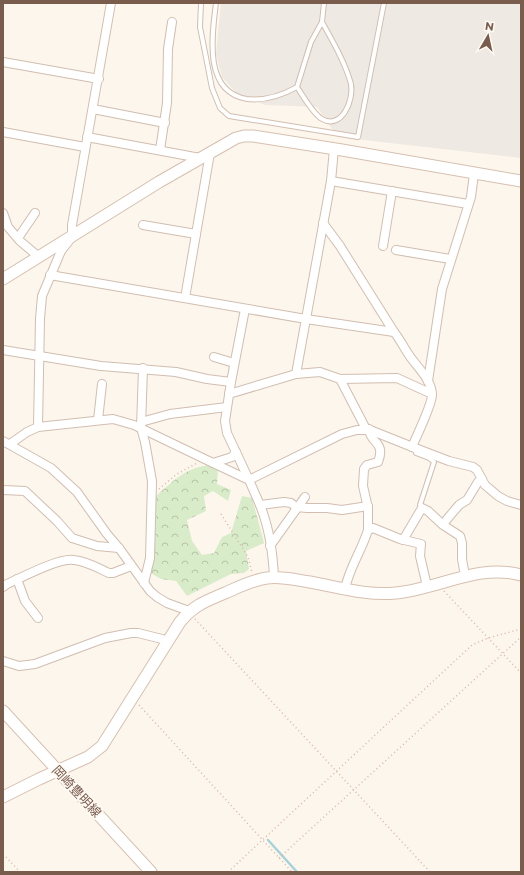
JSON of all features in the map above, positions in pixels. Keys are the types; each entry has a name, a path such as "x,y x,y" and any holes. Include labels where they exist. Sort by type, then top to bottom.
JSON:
{"street":[{"path":"38,427 40,319 42,296 60,251 72,237 72,225 85,147 99,79 110,3"},
{"path":"160,150 167,103 168,49 172,22"},
{"path":"3,62 99,79"},
{"path":"93,109 164,123"},
{"path":"3,132 85,147"},
{"path":"3,279 153,186 236,138 244,136 272,138 521,181"},
{"path":"87,137 160,150 205,156"},
{"path":"296,374 331,181 334,149"},
{"path":"185,298 196,234 205,156"},
{"path":"428,380 442,289 471,197 474,174"},
{"path":"331,181 468,204"},
{"path":"383,246 392,191"},
{"path":"3,213 5,226 39,256"},
{"path":"18,238 35,213"},
{"path":"323,223 340,246 394,332 402,342 408,354 428,380 432,394 413,448"},
{"path":"143,225 196,234"},
{"path":"396,250 450,260"},
{"path":"50,275 245,309 394,332"},
{"path":"245,309 234,363 225,421 227,433 264,516 274,578"},
{"path":"3,350 101,366 143,368 176,372 207,379 231,382"},
{"path":"214,358 234,363"},
{"path":"143,368 141,425 152,481 150,558 144,583"},
{"path":"229,394 296,374 320,372 340,379 397,378 432,394"},
{"path":"340,379 367,429 381,449 378,462 367,466 364,469 363,486 368,506 368,530 360,553 346,581 345,589"},
{"path":"98,420 102,384"},
{"path":"141,425 170,414 227,407"},
{"path":"6,442 38,427 113,419 141,425 249,480"},
{"path":"249,480 342,434 367,429 449,461 473,467 477,470 485,485 498,496 507,501 521,505"},
{"path":"6,442 51,468 77,492 131,566 157,597 167,603 189,611"},
{"path":"210,461 232,457 236,452"},
{"path":"443,524 459,505 467,500 478,482 482,479"},
{"path":"3,490 25,491 57,521 72,538 97,546 119,548"},
{"path":"270,546 305,497"},
{"path":"260,505 284,502 299,507 342,510 368,506"},
{"path":"403,540 422,508 428,511 458,534 461,539 465,576"},
{"path":"368,530 373,528 377,529 403,540 421,544 421,564 427,586"},
{"path":"3,587 64,560 73,559 84,562 109,573 113,573 131,566"},
{"path":"3,797 88,757 102,746 167,642 189,611 205,601 255,581 274,578 294,579 381,594 399,593 465,576 493,571 520,573"},
{"path":"17,580 25,601 38,618"},
{"path":"3,662 19,666 35,664 105,638 131,633 156,637 167,642"},
{"name":"岡崎豊明線","path":"3,711 151,872"}],"lane":[{"path":"201,3 200,27 212,88 220,108 229,116 358,137 384,3"},
{"path":"216,3 212,41 213,57 218,78 228,91 241,98 256,99 271,98 284,94 297,87 311,42 322,22 324,3"},
{"path":"297,87 321,118 328,122 337,119 342,115 350,103 351,85 341,56 322,22"},
{"path":"413,448 416,453 429,458 434,462 420,504 422,508"}],"path":[{"path":"152,493 177,474 210,461"},
{"path":"221,514 248,558 255,581"},
{"path":"440,583 442,589 521,673"},
{"path":"189,611 430,872"},
{"path":"228,872 472,645 488,638 521,629"},
{"path":"279,858 521,637"},
{"path":"132,698 292,872"},
{"path":"6,857 20,872"}],"shaded area":[{"path":"221,3 521,3 521,158 338,137 317,107 265,105 237,94 222,77 216,54"}],"green space":[{"path":"212,465 218,468 217,484 231,490 228,501 213,491 204,496 206,511 187,520 192,541 202,555 214,553 222,537 231,533 242,496 252,498 264,543 246,551 249,569 244,573 231,574 187,596 176,581 161,579 149,572 155,497 174,480 188,471 203,466"}],"waterway":[{"path":"268,840 297,872"}]}
